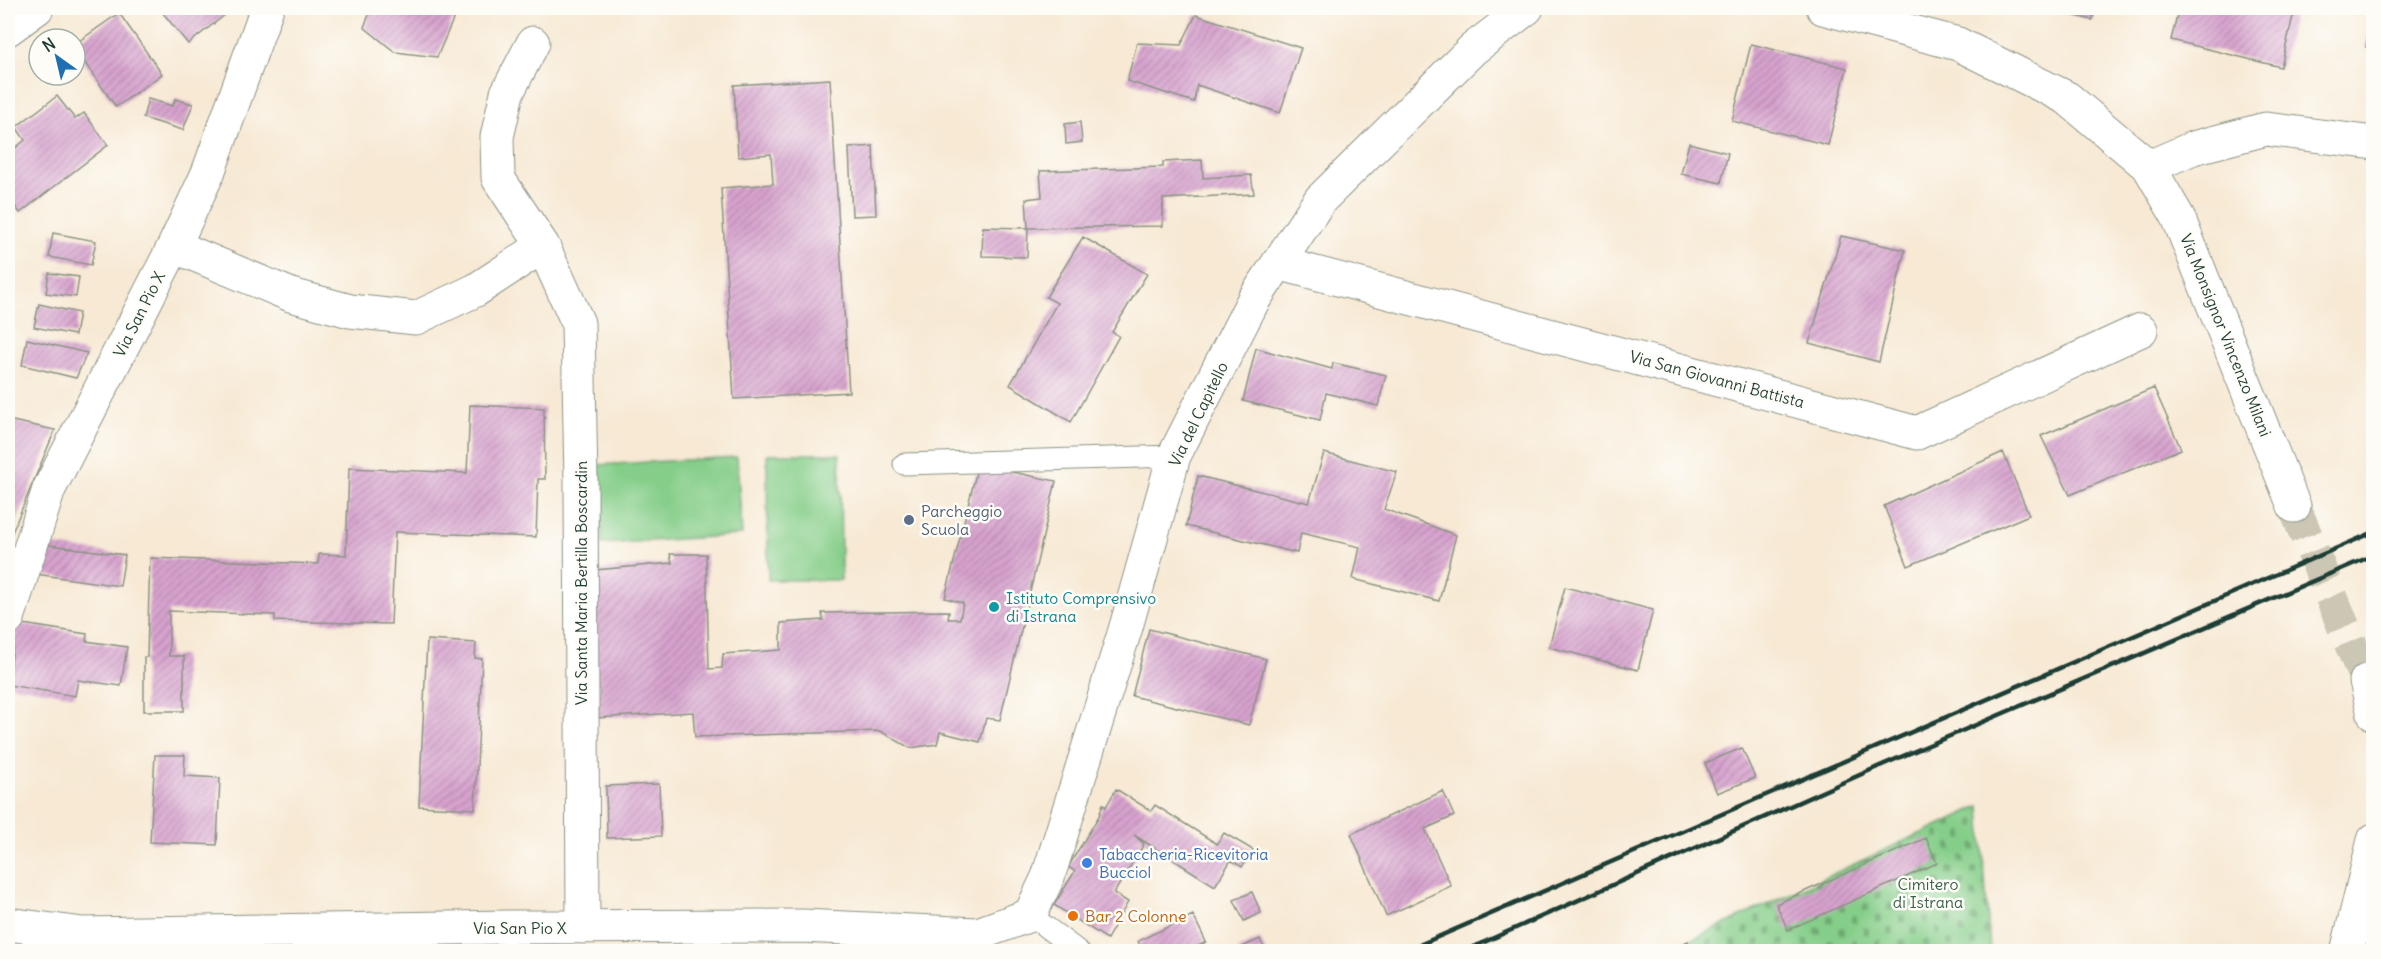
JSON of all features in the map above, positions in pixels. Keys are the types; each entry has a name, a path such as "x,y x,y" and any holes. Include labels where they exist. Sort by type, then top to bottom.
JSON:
{"street":[{"path":"8,29 37,8"},
{"name":"Via San Pio X","path":"8,618 49,489 174,246 208,173 267,8"},
{"name":"Via del Capitello","path":"1030,915 1052,866 1126,627 1174,456 1253,301 1320,200 1473,49 1527,8"},
{"name":"Via Monsignor Vincenzo Milani","path":"1823,8 1958,44 2067,98 2149,167 2178,217 2294,506"},
{"name":"Via Santa Maria Bertilla Boscardin","path":"533,43 507,93 497,137 498,178 543,246 578,323 583,927"},
{"path":"2149,167 2193,148 2266,129 2373,143"},
{"path":"174,246 291,295 350,311 416,318 476,290 543,246"},
{"name":"Via San Giovanni Battista","path":"1278,263 1917,433 2141,330"},
{"path":"2366,681 2373,714"},
{"path":"2347,951 2373,840"},
{"name":"Via San Pio X","path":"8,924 83,934 802,926 978,934 1030,915"}],"lane":[{"path":"904,464 1174,456"},
{"path":"1030,915 1079,951"}],"green space":[{"path":"767,454 840,454 841,580 768,580"},
{"path":"737,457 742,535 602,544 597,465"},
{"name":"Cimitero di Istrana","path":"1980,806 1990,951 1665,952 1688,941"}],"building":[{"path":"159,8 229,8 231,10 188,44"},
{"path":"372,8 458,8 437,57 395,52 364,27"},
{"path":"2057,8 2096,8 2092,20 2056,11"},
{"path":"2179,8 2295,8 2281,67 2171,40"},
{"path":"119,13 162,74 116,107 87,66 87,36"},
{"path":"1196,15 1301,48 1280,113 1197,85 1194,102 1127,81 1137,43 1181,45"},
{"path":"2372,15 2374,15 2374,48 2366,47"},
{"path":"1751,44 1847,68 1828,145 1732,121"},
{"path":"830,79 849,392 734,399 721,188 773,184 771,154 738,157 734,85"},
{"path":"57,96 75,119 84,113 108,145 20,213 8,196 8,154 25,140 16,127"},
{"path":"148,99 173,106 175,99 193,104 183,130 143,118"},
{"path":"1080,122 1082,142 1066,144 1065,124"},
{"path":"1689,143 1728,153 1721,183 1681,174"},
{"path":"873,146 876,215 852,216 849,148"},
{"path":"1202,160 1203,178 1251,175 1254,194 1163,199 1163,226 1028,228 1026,199 1042,197 1040,171 1163,167 1163,162"},
{"path":"983,227 1028,228 1027,257 982,256"},
{"path":"53,233 96,241 91,265 49,257"},
{"path":"1841,236 1905,250 1879,362 1809,343"},
{"path":"1083,237 1147,274 1112,332 1119,336 1071,422 1010,385 1057,303 1046,297"},
{"path":"49,273 79,277 76,297 46,293"},
{"path":"39,304 79,313 75,335 34,327"},
{"path":"27,339 87,353 76,378 22,365"},
{"path":"1256,348 1332,369 1333,363 1386,375 1378,406 1326,393 1320,420 1243,401"},
{"path":"2154,388 2181,449 2070,495 2041,436"},
{"path":"470,405 544,408 545,479 538,479 536,537 395,532 391,624 275,621 275,615 169,611 169,656 184,656 184,711 144,711 144,657 147,657 150,558 318,564 319,554 346,555 349,468 467,473"},
{"path":"8,420 55,430 8,542"},
{"path":"2003,452 2029,515 1908,566 1884,506"},
{"path":"1324,453 1397,472 1384,509 1456,535 1439,601 1353,579 1360,547 1301,533 1297,553 1186,526 1198,476 1309,503"},
{"name":"Istituto Comprensivo di Istrana","path":"978,465 1056,481 1000,720 986,718 980,742 940,732 937,744 910,748 880,731 695,737 693,712 595,718 595,570 672,563 670,554 706,554 709,669 722,668 723,654 781,650 781,623 823,620 822,613 949,611 948,619 960,619 963,603 945,598"},
{"path":"35,543 125,555 120,586 29,573"},
{"path":"1565,587 1653,610 1638,670 1549,647"},
{"path":"16,623 87,634 86,641 127,647 121,686 78,680 75,696 8,685"},
{"path":"1149,629 1266,659 1249,725 1132,696"},
{"path":"427,640 476,643 475,658 482,659 475,809 419,806"},
{"path":"1742,748 1755,778 1717,793 1705,763"},
{"path":"155,755 185,755 184,776 220,778 217,845 150,842"},
{"path":"659,784 661,836 607,838 606,786"},
{"path":"1116,789 1151,811 1155,805 1217,844 1224,833 1253,850 1242,867 1231,860 1215,886 1134,835 1144,844 1114,893 1128,902 1107,939 1054,905 1075,871 1068,867 1099,816 1103,804 1106,807"},
{"path":"1443,791 1454,816 1425,829 1451,886 1386,916 1351,834"},
{"path":"1926,838 1937,863 1788,930 1776,904"},
{"path":"1252,892 1261,913 1244,921 1234,900"},
{"path":"1193,915 1206,942 1187,952 1143,952 1138,941"},
{"path":"553,935 553,952 432,952 431,938"},
{"path":"858,937 961,946 985,952 846,952 857,949"},
{"path":"1260,939 1266,952 1239,952 1238,949"},
{"path":"1688,941 1693,952 1665,952"},
{"path":"194,946 194,952 82,952 82,950"}],"tunnel":[{"path":"2294,506 2366,681"}],"railway":[{"path":"1403,952 2374,532"},
{"path":"1462,952 1882,765 2374,555"}],"place":[{"name":"Parcheggio Scuola","path":"909,520"},
{"name":"Istituto Comprensivo di Istrana","path":"994,607"},
{"name":"Tabaccheria-Ricevitoria Bucciol","path":"1087,863"},
{"name":"Bar 2 Colonne","path":"1073,916"}]}
